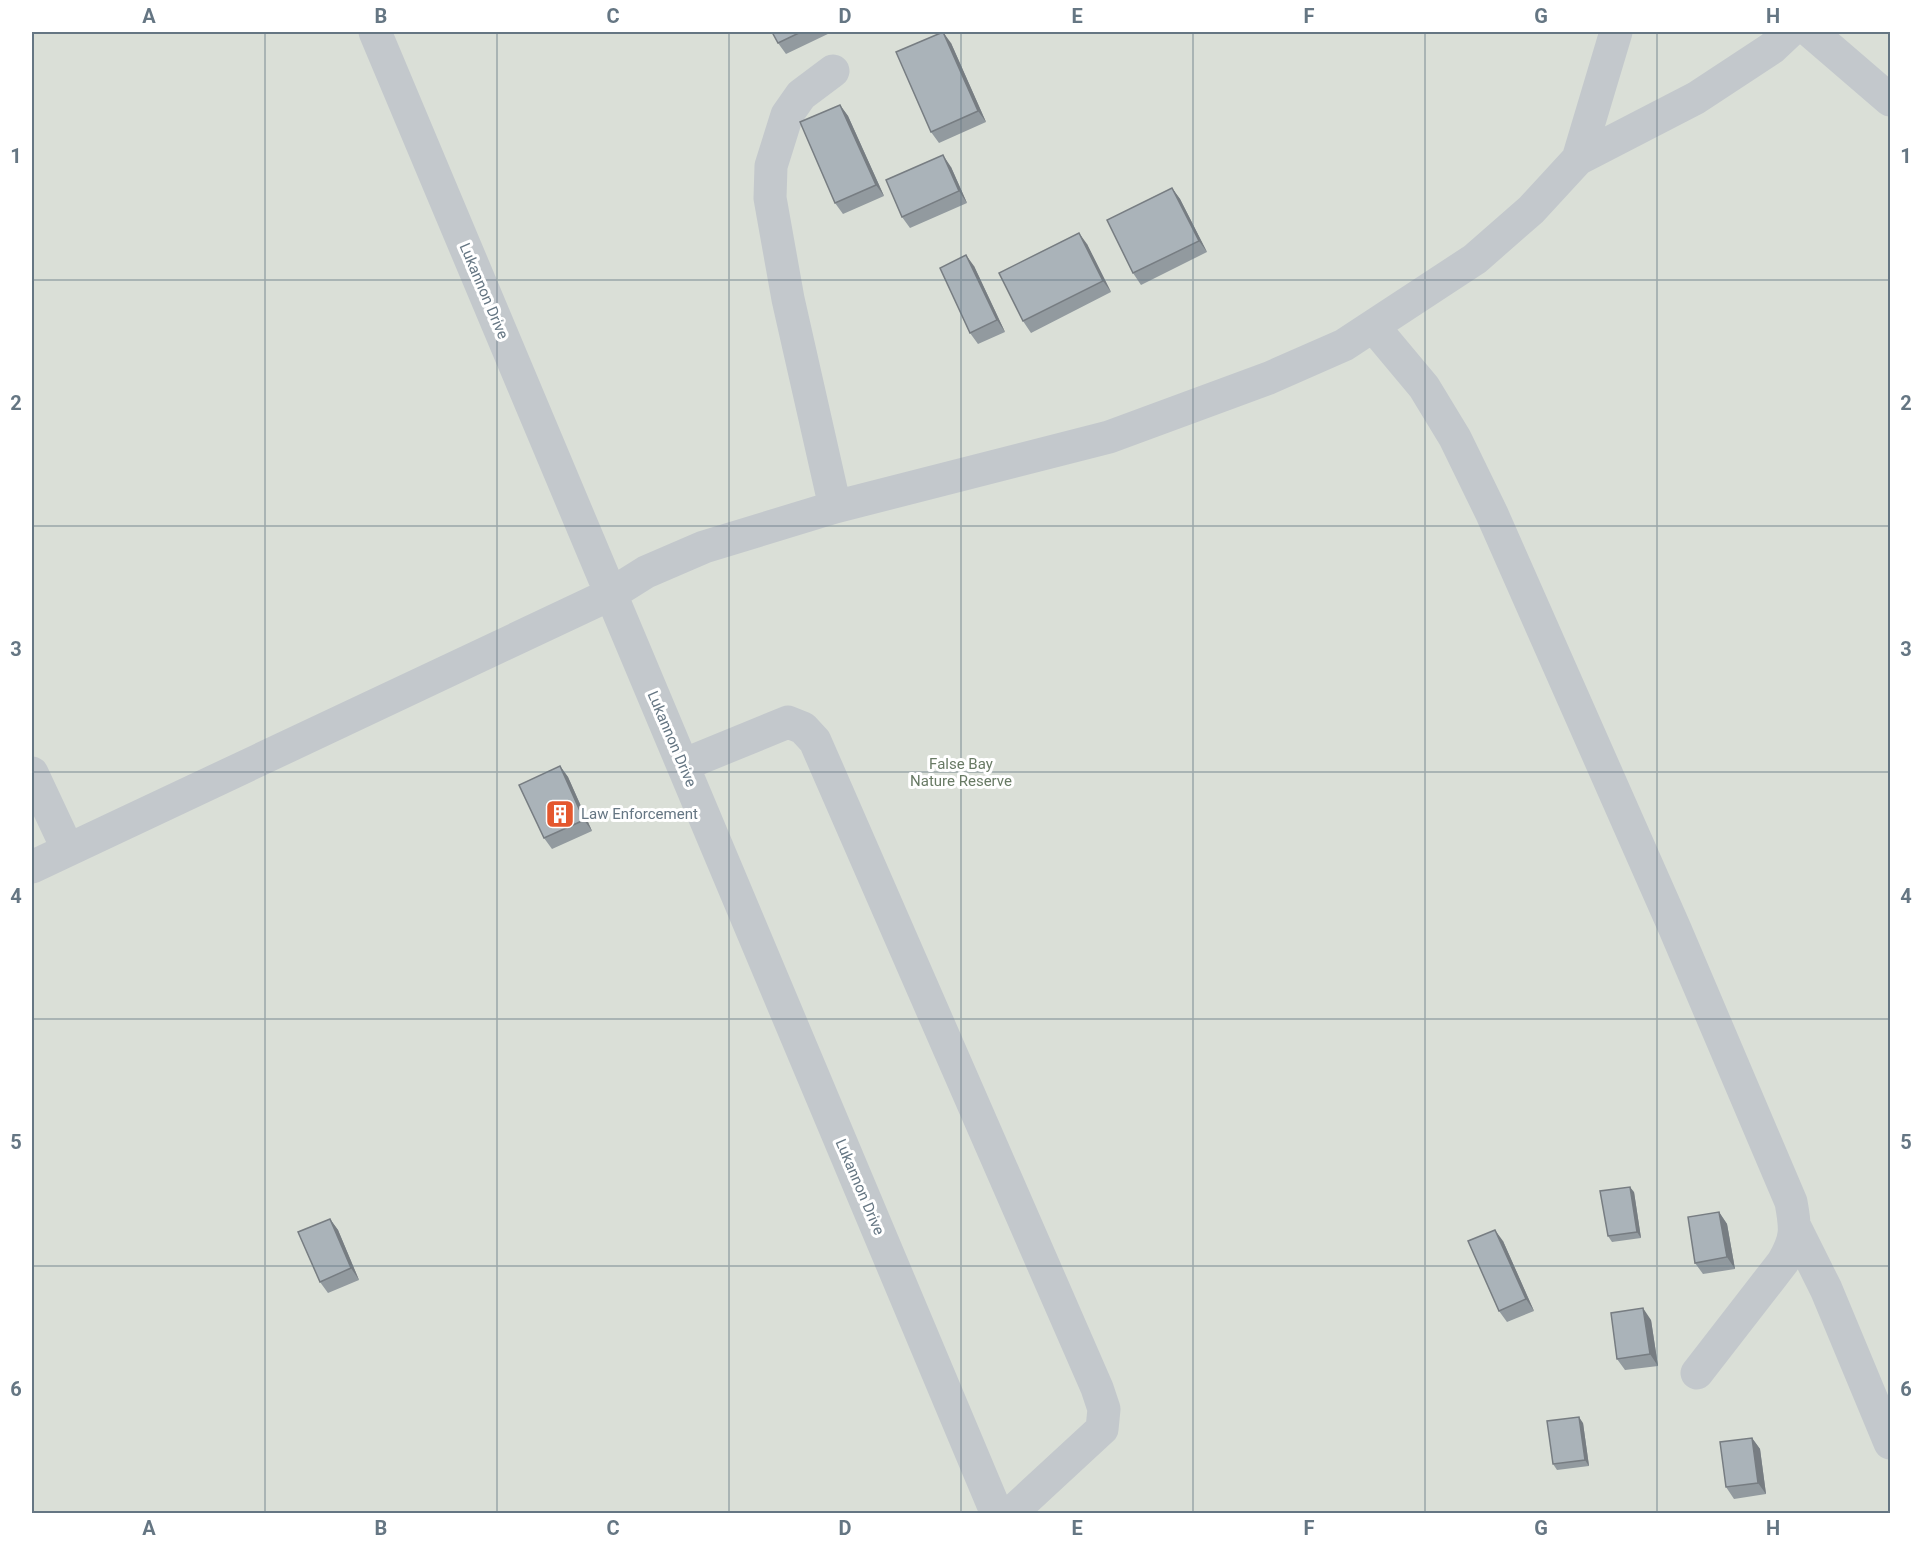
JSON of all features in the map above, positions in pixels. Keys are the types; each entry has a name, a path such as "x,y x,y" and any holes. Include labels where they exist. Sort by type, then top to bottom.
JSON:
{"lane":[{"name":"Lukannon Drive","path":"375,32 997,1514"},
{"path":"1578,159 1616,32"},
{"path":"32,867 611,594 674,558 835,507 1109,437 1269,378 1344,345 1475,259 1531,210 1578,159 1696,98 1773,48 1789,32"},
{"path":"1811,32 1890,100"},
{"path":"833,71 801,95 787,115 771,166 770,198 788,299 835,507"},
{"path":"1373,326 1424,387 1455,438 1492,514 1741,1082 1791,1202 1796,1229 1826,1289 1890,1443"},
{"path":"683,765 788,722 803,728 815,741 1083,1355 1104,1409 1102,1429 1010,1514"},
{"path":"32,773 68,850"},
{"path":"1697,1373 1783,1262 1793,1245 1796,1229"}],"green space":[{"name":"False Bay Nature Reserve","path":"32,32 1890,32 1890,1513 32,1513"}],"building":[{"path":"772,32 801,32 778,43"},
{"path":"943,32 978,111 931,132 896,52"},
{"path":"840,105 876,185 835,203 800,122"},
{"path":"943,155 959,191 902,217 886,180"},
{"path":"1172,188 1199,241 1133,273 1107,220"},
{"path":"1079,233 1103,281 1023,321 999,273"},
{"path":"966,255 997,320 970,333 940,268"},
{"name":"Law Enforcement","path":"560,766 584,820 544,838 519,785"},
{"path":"1630,1187 1637,1232 1608,1236 1600,1191"},
{"path":"1719,1212 1727,1257 1695,1263 1688,1217"},
{"path":"330,1219 351,1268 320,1282 298,1232"},
{"path":"1495,1230 1526,1299 1499,1311 1468,1241"},
{"path":"1643,1308 1650,1354 1617,1359 1611,1313"},
{"path":"1579,1417 1585,1460 1553,1464 1547,1421"},
{"path":"1752,1438 1758,1483 1726,1487 1720,1442"}],"place":[{"name":"Law Enforcement","path":"560,814"}]}
